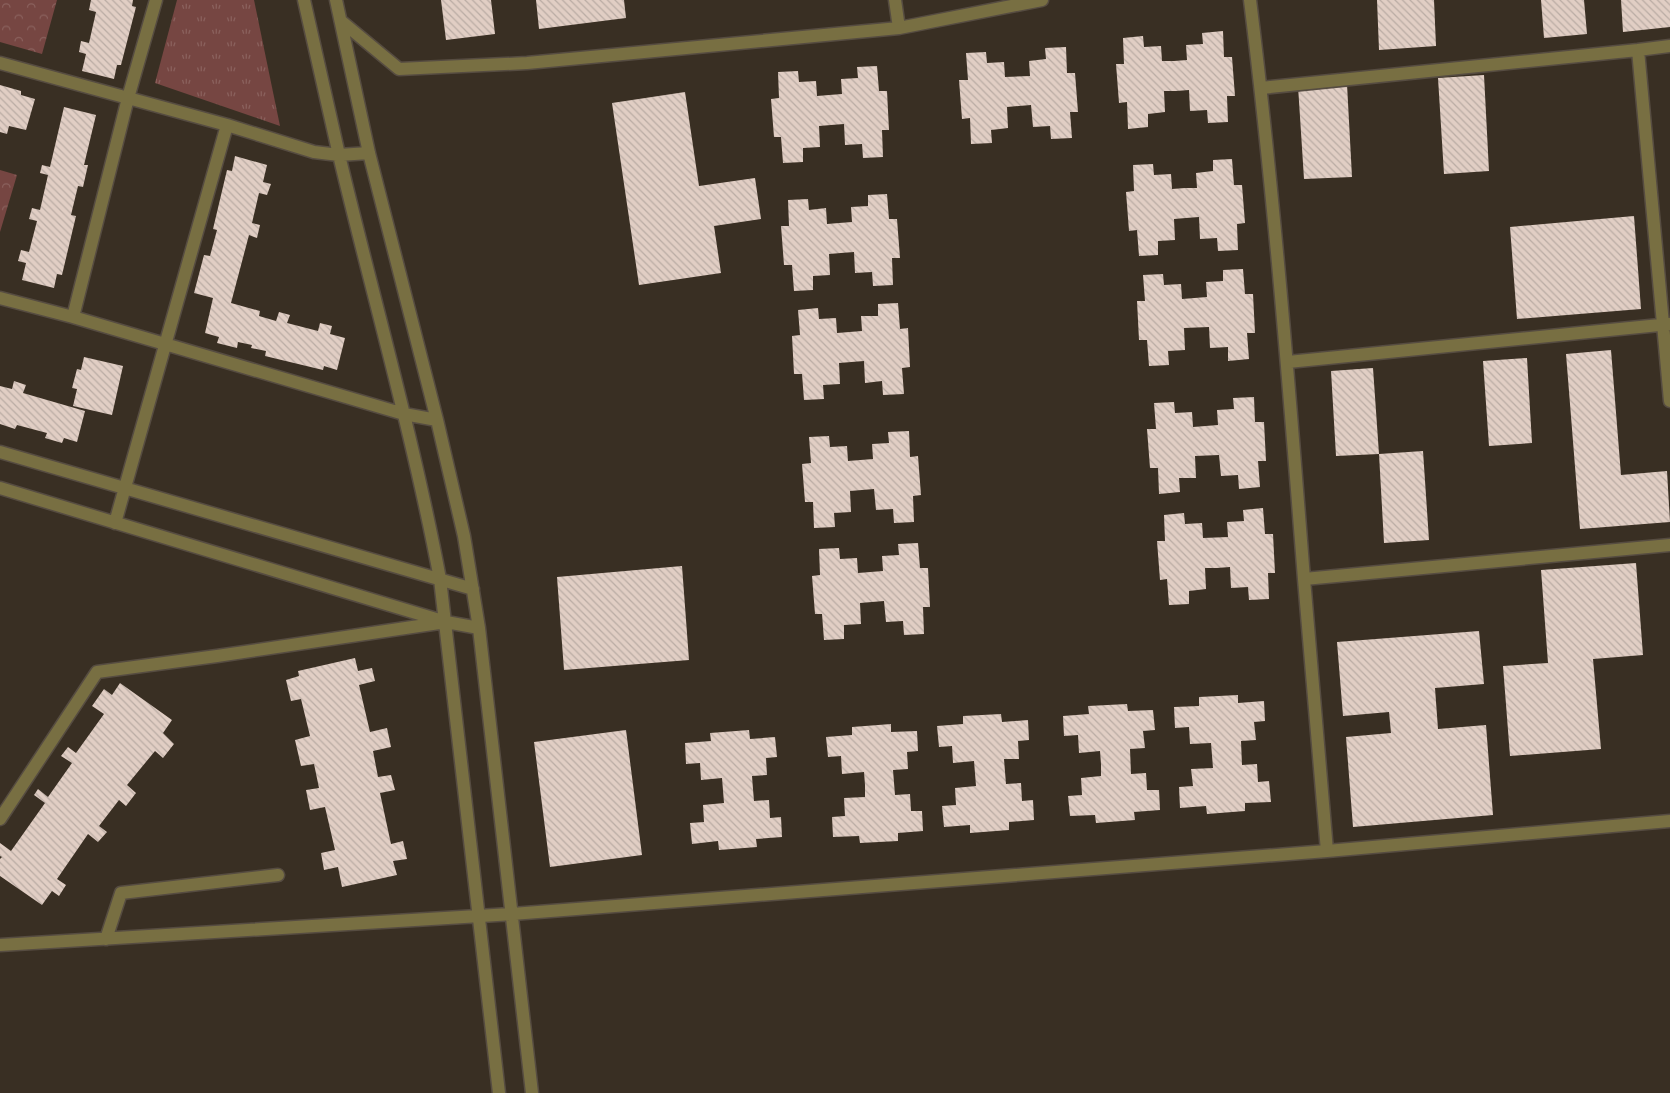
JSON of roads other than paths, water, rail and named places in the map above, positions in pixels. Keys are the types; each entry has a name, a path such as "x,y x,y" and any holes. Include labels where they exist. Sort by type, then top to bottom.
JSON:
{"street":[{"path":"73,317 128,98 156,0"},
{"path":"304,0 339,155 404,414 440,579 499,1093"},
{"path":"336,0 369,153 437,420 464,536 478,628 532,1093"},
{"path":"895,0 899,28"},
{"path":"341,21 399,69 527,63 899,28 1042,0"},
{"path":"1250,0 1261,88 1288,362 1327,851"},
{"path":"1261,88 1670,46"},
{"path":"1638,50 1666,324 1670,401"},
{"path":"0,63 227,125 314,152 339,155 369,153"},
{"path":"115,523 227,125"},
{"path":"0,298 73,317 404,414 437,420"},
{"path":"1288,362 1666,324"},
{"path":"0,452 125,490 473,589"},
{"path":"0,488 446,622 478,628"},
{"path":"1304,579 1670,545"},
{"path":"0,819 97,672 446,622"},
{"path":"0,945 512,914 1327,851 1670,821"},
{"path":"106,939 121,893 278,875"}]}
